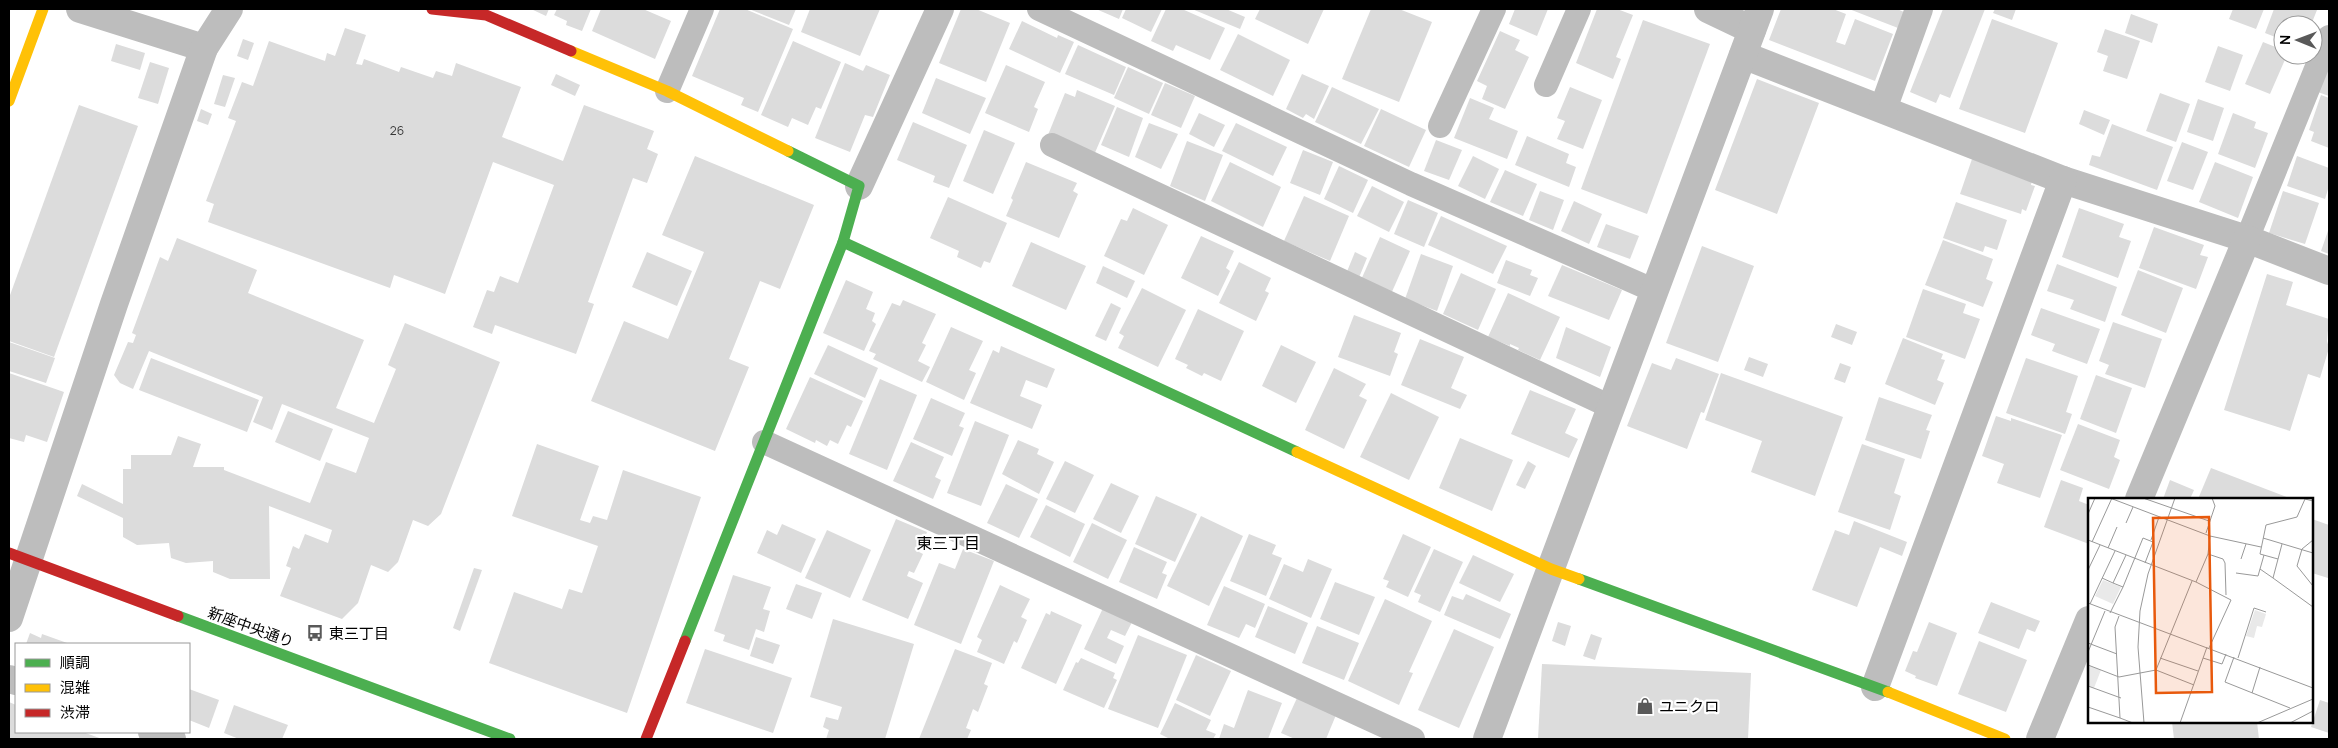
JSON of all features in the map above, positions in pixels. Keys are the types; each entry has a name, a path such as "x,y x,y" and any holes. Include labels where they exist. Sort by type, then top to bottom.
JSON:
{"street":[{"path":"9,101 43,9"},
{"path":"80,9 204,48"},
{"path":"9,618 19,556 114,304 204,48 229,9"},
{"path":"432,9 487,12 667,92 859,186"},
{"path":"646,739 843,242 859,186 940,9"},
{"path":"1708,9 1752,31 1883,109 2063,180 2247,238 2329,271"},
{"path":"1883,109 1919,9"},
{"path":"1487,739 1752,31"},
{"path":"1875,688 2063,180"},
{"path":"2139,498 2247,238"},
{"path":"843,242 1551,569 1875,688 2004,739"},
{"name":"新座中央通り","path":"19,556 510,739"},
{"path":"2040,739 2088,622"},
{"path":"155,733 172,739"}],"lane":[{"path":"667,92 702,9"},
{"path":"1039,9 1411,184 1655,292"},
{"path":"1440,126 1494,9"},
{"path":"1546,85 1579,9"},
{"path":"2247,238 2329,37"},
{"path":"1052,145 1611,407"},
{"path":"764,442 1413,739"}],"building":[{"path":"531,9 549,9 546,16"},
{"path":"557,9 591,9 582,31 566,25 567,21 554,15"},
{"path":"601,9 643,9 671,21 655,59 592,31"},
{"path":"720,9 745,9 793,29 758,112 741,105 744,98 692,76"},
{"path":"749,9 796,9 789,25"},
{"path":"810,9 880,9 860,56 801,32"},
{"path":"961,9 976,9 1010,23 986,82 939,63"},
{"path":"1096,9 1123,9 1119,19"},
{"path":"1126,9 1162,9 1151,32 1122,18"},
{"path":"1166,9 1182,9 1225,28 1210,60 1176,45 1173,51 1151,41"},
{"path":"1192,9 1226,9 1245,17 1240,29"},
{"path":"1260,9 1324,9 1308,44 1255,19"},
{"path":"1371,9 1399,9 1432,22 1399,102 1342,79"},
{"path":"1515,9 1548,9 1537,36 1509,24"},
{"path":"1597,9 1617,9 1633,15 1616,57 1621,59 1613,79 1576,63"},
{"path":"1781,9 1833,9 1846,14 1836,42 1845,45 1855,19 1893,34 1875,81 1769,40"},
{"path":"1849,9 1897,9 1904,12 1898,28"},
{"path":"1943,9 1985,9 1950,98 1940,94 1936,103 1910,92"},
{"path":"1995,9 2016,9 2012,20 1993,13"},
{"path":"2233,9 2264,9 2256,29 2229,19"},
{"path":"2274,9 2317,10 2315,15 2273,15 2273,36 2265,33"},
{"path":"2131,14 2158,24 2152,43 2125,33"},
{"path":"1992,19 2058,43 2025,133 1959,109"},
{"path":"1643,20 1710,44 1647,214 1581,189"},
{"path":"1022,21 1057,38 1058,35 1074,42 1060,73 1009,49"},
{"path":"345,28 366,35 356,64 362,65 364,59 399,72 401,67 433,78 436,71 452,76 456,63 521,87 502,137 563,161 584,105 654,131 647,149 658,154 647,183 633,178 588,302 594,304 576,354 495,325 492,334 473,327 487,290 494,292 500,276 518,283 554,185 493,162 445,294 394,275 390,288 208,222 214,204 206,201 236,121 228,118 242,82 253,86 269,41 325,61 327,53 335,56"},
{"path":"2105,29 2140,41 2127,79 2103,71 2108,56 2097,52"},
{"path":"1500,31 1520,40 1515,50 1529,57 1505,109 1482,99 1487,86 1477,81"},
{"path":"1238,34 1290,60 1273,96 1220,70"},
{"path":"243,39 254,43 248,60 237,56"},
{"path":"793,41 841,62 821,109 816,107 808,125 792,118 788,127 761,115"},
{"path":"2263,42 2273,46 2273,65 2283,65 2270,94 2245,84"},
{"path":"116,44 145,53 140,70 111,61"},
{"path":"1078,45 1126,67 1114,95 1065,74"},
{"path":"2218,46 2243,55 2230,91 2205,82"},
{"path":"150,62 169,68 158,104 138,98"},
{"path":"845,63 863,71 866,65 890,75 873,117 865,115 850,152 815,138"},
{"path":"2329,63 2329,96 2318,92"},
{"path":"1006,65 1045,82 1034,107 1038,109 1029,132 985,113"},
{"path":"1128,67 1163,83 1149,114 1114,98"},
{"path":"556,74 580,85 575,96 551,85"},
{"path":"1302,74 1329,86 1314,119 1306,114 1303,118 1286,109"},
{"path":"223,75 235,78 225,107 214,104"},
{"path":"936,78 986,98 970,134 922,113"},
{"path":"1757,79 1819,103 1777,214 1715,190"},
{"path":"1165,83 1195,96 1181,128 1151,115"},
{"path":"1332,87 1379,109 1361,144 1315,122"},
{"path":"1570,87 1602,100 1583,149 1557,139 1565,121 1557,118"},
{"path":"1077,90 1115,106 1094,155 1048,135 1065,93 1075,97"},
{"path":"2160,93 2190,104 2176,142 2146,131"},
{"path":"2321,95 2329,98 2329,148 2311,141 2314,132 2309,130"},
{"path":"1470,98 1494,108 1489,119 1518,131 1507,159 1454,138"},
{"path":"2198,99 2224,108 2213,141 2187,132"},
{"path":"79,105 138,126 54,357 9,341 9,298"},
{"path":"1117,107 1143,118 1129,157 1101,145"},
{"path":"201,109 212,114 208,125 197,121"},
{"path":"1381,109 1426,130 1409,167 1364,146"},
{"path":"2084,110 2110,120 2104,135 2079,124"},
{"path":"1199,113 1225,125 1214,147 1189,134"},
{"path":"2233,113 2256,122 2254,128 2268,133 2255,168 2218,154"},
{"path":"913,122 967,145 949,188 933,182 935,176 897,160"},
{"path":"1149,123 1178,134 1161,169 1135,157"},
{"path":"1236,123 1287,147 1273,176 1222,151"},
{"path":"2112,124 2173,147 2157,190 2089,165 2092,155 2100,157"},
{"path":"984,130 1015,143 993,194 963,181"},
{"path":"1527,136 1569,154 1566,163 1576,167 1569,187 1515,165"},
{"path":"1436,140 1462,150 1449,180 1424,171"},
{"path":"1187,141 1223,155 1205,201 1170,186"},
{"path":"2182,142 2208,152 2193,190 2167,181"},
{"path":"1303,150 1333,162 1320,195 1290,183"},
{"path":"695,156 814,205 780,289 760,281 729,359 749,367 715,451 591,401 624,321 668,339 704,252 662,235"},
{"path":"1473,156 1499,169 1485,199 1458,186"},
{"path":"2297,156 2329,168 2329,186 2325,199 2287,186"},
{"path":"1972,159 2032,180 2031,185 2035,186 2026,211 2022,209 2021,214 1960,194"},
{"path":"1026,162 1077,183 1073,191 1078,194 1059,238 1006,216 1013,200 1011,198"},
{"path":"1230,162 1281,187 1263,227 1211,201"},
{"path":"2215,162 2253,177 2238,218 2199,202"},
{"path":"1339,166 1368,180 1353,213 1324,199"},
{"path":"1505,170 1537,184 1523,216 1490,202"},
{"path":"1372,186 1404,202 1389,232 1357,216"},
{"path":"1540,191 1564,200 1553,230 1529,220"},
{"path":"2283,191 2319,203 2305,244 2269,233"},
{"path":"1304,196 1349,216 1330,261 1284,241"},
{"path":"948,197 1007,223 990,263 984,261 981,268 957,257 959,251 930,238"},
{"path":"1408,200 1438,213 1424,247 1394,234"},
{"path":"1574,201 1602,214 1589,244 1561,231"},
{"path":"1956,202 2007,220 1997,250 1985,246 1983,252 1943,238"},
{"path":"1133,208 1168,225 1144,275 1104,256 1121,219 1127,221"},
{"path":"2079,208 2124,224 2119,237 2131,241 2118,278 2062,257"},
{"path":"1441,216 1507,246 1493,274 1428,245"},
{"path":"1606,224 1639,236 1630,259 1597,247"},
{"path":"2154,227 2204,245 2200,255 2208,257 2196,289 2139,268"},
{"path":"2329,228 2329,254 2321,251"},
{"path":"1201,236 1234,251 1226,268 1230,271 1218,296 1181,278"},
{"path":"1380,237 1410,251 1391,294 1361,280"},
{"path":"177,238 257,270 248,293 364,340 336,408 374,423 396,369 388,365 405,323 500,362 441,514 428,526 413,520 398,562 388,572 371,565 358,603 342,619 280,596 291,568 286,566 293,546 299,549 305,534 328,543 332,530 269,506 270,579 230,579 213,572 213,561 186,563 171,558 169,543 137,545 123,537 123,518 77,496 82,484 123,504 123,469 131,469 131,455 171,455 178,436 201,444 193,467 224,467 224,470 310,503 326,462 356,473 369,438 282,404 272,430 253,422 263,397 149,351 133,389 120,383 114,375 128,342 133,343 136,335 132,333 160,257 168,261"},
{"path":"1943,240 1993,259 1986,279 1993,282 1983,307 1925,285"},
{"path":"1031,242 1086,266 1066,310 1012,286"},
{"path":"1702,246 1754,266 1718,362 1666,343"},
{"path":"647,252 692,271 677,306 632,287"},
{"path":"1355,252 1367,258 1358,280 1346,274"},
{"path":"1421,254 1453,266 1437,311 1405,299"},
{"path":"1506,260 1532,270 1530,275 1538,278 1530,296 1497,283"},
{"path":"1239,262 1271,278 1265,291 1269,293 1256,321 1219,303"},
{"path":"2057,264 2117,287 2105,322 2070,309 2074,300 2047,291"},
{"path":"1562,265 1622,290 1609,320 1548,296"},
{"path":"1103,266 1135,281 1127,298 1096,283"},
{"path":"2138,270 2183,288 2166,333 2121,315"},
{"path":"1461,273 1496,289 1478,330 1443,314"},
{"path":"2267,274 2293,282 2286,305 2329,319 2327,341 2329,348 2320,378 2308,374 2290,431 2224,410"},
{"path":"846,280 873,292 866,309 875,313 872,321 876,324 864,351 823,333"},
{"path":"1142,288 1186,310 1158,367 1118,348 1124,336 1119,333"},
{"path":"1923,289 1966,304 1963,313 1980,319 1965,359 1906,337"},
{"path":"1508,293 1560,317 1540,360 1518,350 1519,348 1510,344 1510,346 1488,337"},
{"path":"903,300 936,314 922,343 926,345 918,361 930,367 922,382 873,359 876,354 869,351 892,303 900,306"},
{"path":"1111,303 1121,308 1106,341 1095,336"},
{"path":"2041,308 2100,329 2087,364 2052,351 2055,344 2031,335"},
{"path":"1198,309 1244,331 1221,381 1204,373 1202,376 1186,368 1188,365 1175,359"},
{"path":"1354,315 1401,333 1394,352 1398,354 1390,376 1338,357"},
{"path":"2113,322 2162,339 2145,388 2105,374 2109,365 2099,361"},
{"path":"1836,324 1857,332 1852,345 1831,337"},
{"path":"951,327 983,341 969,370 976,373 964,400 926,382"},
{"path":"1566,327 1611,347 1600,377 1556,358"},
{"path":"1903,338 1943,354 1941,359 1945,360 1937,380 1944,383 1935,405 1885,384"},
{"path":"1420,339 1464,357 1451,388 1467,395 1460,409 1401,385"},
{"path":"9,342 55,358 46,383 9,371"},
{"path":"828,345 878,368 865,398 814,374"},
{"path":"1281,345 1316,362 1296,403 1262,386"},
{"path":"1001,346 1055,369 1047,388 1026,380 1020,396 1042,405 1032,429 970,403 993,350 999,353"},
{"path":"1749,357 1768,364 1763,377 1744,370"},
{"path":"151,358 259,400 247,432 139,390"},
{"path":"1676,358 1719,374 1704,413 1701,412 1687,449 1627,426 1652,363 1671,370"},
{"path":"2026,358 2078,376 2066,412 2072,414 2065,434 2006,413"},
{"path":"1840,363 1851,367 1845,383 1834,379"},
{"path":"1334,368 1366,384 1359,396 1367,400 1344,449 1305,430"},
{"path":"9,373 64,392 47,442 26,435 24,442 9,438"},
{"path":"1721,373 1843,417 1815,496 1751,472 1762,441 1705,420"},
{"path":"2096,375 2132,388 2116,433 2080,419"},
{"path":"810,377 863,401 851,427 847,425 838,444 830,440 827,446 816,440 815,443 786,429"},
{"path":"880,379 917,395 887,470 849,454"},
{"path":"1530,390 1576,409 1565,433 1578,439 1569,458 1511,434"},
{"path":"1391,393 1439,417 1409,480 1360,457"},
{"path":"1879,397 1932,415 1926,430 1930,431 1921,459 1865,440"},
{"path":"931,398 965,413 959,426 964,428 952,456 913,439"},
{"path":"288,411 333,429 320,461 275,442"},
{"path":"1996,416 2011,421 2011,418 2062,435 2040,498 1997,483 2004,464 1982,456"},
{"path":"975,421 1009,435 981,506 947,493"},
{"path":"2078,424 2120,440 2114,457 2120,460 2109,489 2060,470"},
{"path":"1460,438 1513,460 1492,511 1439,488"},
{"path":"1018,440 1039,449 1037,454 1054,462 1039,494 1002,474"},
{"path":"911,442 944,457 935,477 941,480 933,499 893,481"},
{"path":"537,444 599,466 580,520 590,523 593,516 607,520 623,470 701,497 627,713 489,663 514,592 562,609 569,589 582,593 598,546 512,516"},
{"path":"1862,444 1905,459 1894,493 1901,496 1890,530 1838,512"},
{"path":"1065,461 1094,475 1075,513 1046,499"},
{"path":"1528,461 1536,466 1525,489 1516,485"},
{"path":"2211,468 2289,498 2198,498"},
{"path":"2061,480 2083,488 2079,501 2088,505 2088,544 2044,527"},
{"path":"2170,480 2194,490 2190,498 2163,498"},
{"path":"1111,483 1139,496 1121,533 1093,519"},
{"path":"1006,484 1038,499 1019,538 987,523"},
{"path":"1156,496 1197,514 1175,562 1135,544"},
{"path":"1046,505 1085,524 1070,557 1030,537"},
{"path":"1201,516 1243,536 1209,606 1167,586"},
{"path":"896,519 927,532 919,552 923,554 914,573 909,571 907,576 923,583 908,619 862,600"},
{"path":"2313,519 2329,525 2328,578 2313,573"},
{"path":"1854,521 1907,542 1902,556 1880,547 1857,607 1812,590 1835,530 1849,535"},
{"path":"1092,523 1127,540 1108,579 1073,562"},
{"path":"782,524 816,539 801,573 757,553 767,530 777,535"},
{"path":"827,530 871,550 850,598 805,578"},
{"path":"1249,534 1276,545 1272,554 1282,558 1266,596 1230,581"},
{"path":"1403,534 1431,547 1408,597 1386,587 1389,581 1383,579"},
{"path":"1134,547 1167,562 1162,573 1167,575 1157,599 1119,582"},
{"path":"963,549 994,561 961,644 914,625 939,563 955,569"},
{"path":"1434,549 1463,562 1440,612 1418,602 1421,595 1414,592"},
{"path":"1473,555 1514,574 1500,602 1459,583"},
{"path":"1308,559 1332,569 1311,618 1269,599 1284,564 1303,572"},
{"path":"474,568 482,570 460,631 453,628"},
{"path":"733,575 771,587 763,609 770,611 764,632 756,629 749,650 723,641 725,635 714,631"},
{"path":"1335,582 1375,597 1359,635 1320,619"},
{"path":"796,584 822,593 812,619 786,609"},
{"path":"1000,585 1030,599 1021,617 1027,620 1017,643 1014,641 1004,664 977,652 982,640 977,637"},
{"path":"1224,586 1265,604 1255,628 1246,624 1239,638 1207,625"},
{"path":"1466,594 1511,614 1500,639 1444,615 1452,596 1463,600"},
{"path":"1385,599 1432,621 1409,672 1413,673 1399,705 1348,681"},
{"path":"1991,602 2040,621 2035,632 2027,629 2019,649 1978,633"},
{"path":"1268,606 1308,623 1295,654 1255,637"},
{"path":"1103,608 1132,622 1125,636 1111,630 1107,638 1124,646 1116,664 1084,649"},
{"path":"1051,611 1082,625 1056,684 1021,668 1046,613 1050,615"},
{"path":"833,619 914,644 885,739 826,739 829,730 823,727 826,717 838,720 842,707 810,697"},
{"path":"1558,622 1571,626 1565,646 1552,641"},
{"path":"1929,622 1957,633 1937,686 1915,678 1916,676 1905,671 1913,651 1917,652"},
{"path":"1317,626 1359,643 1344,680 1302,663"},
{"path":"1454,629 1494,647 1459,728 1418,710"},
{"path":"30,633 41,638 42,634 67,643 26,643"},
{"path":"1591,634 1602,638 1595,660 1583,656"},
{"path":"1138,635 1187,655 1158,728 1108,709"},
{"path":"756,637 780,645 773,664 750,656"},
{"path":"1979,641 2027,660 2006,712 1958,694"},
{"path":"705,649 792,678 773,733 686,703"},
{"path":"955,649 992,663 984,684 988,686 978,712 973,709 966,728 971,730 967,739 919,739"},
{"path":"1196,655 1231,671 1210,716 1176,700"},
{"path":"1081,658 1115,673 1113,678 1117,680 1104,708 1063,690 1076,662 1078,663"},
{"name":"ユニクロ","path":"1542,664 1751,673 1748,739 1538,739"},
{"path":"190,689 219,700 209,728 190,720"},
{"path":"1248,690 1282,703 1268,739 1219,739 1224,724 1234,728"},
{"path":"1297,698 1336,715 1326,739 1295,739 1281,733"},
{"path":"2320,700 2329,703 2329,733 2311,727"},
{"path":"9,702 15,705 15,733 86,733 102,739 9,739"},
{"path":"1175,703 1211,720 1206,730 1216,734 1213,739 1170,739 1160,734"},
{"path":"234,705 288,725 282,739 239,739 224,733"},
{"path":"2172,723 2257,723 2259,739 2174,739"}],"traffic: fast":[{"path":"685,641 843,242 859,186 788,151"},
{"path":"843,242 1297,452"},
{"path":"1579,579 1888,692"},
{"path":"178,616 510,739"}],"traffic: slow":[{"path":"9,101 43,9"},
{"path":"571,51 667,91 788,151"},
{"path":"1297,452 1551,569 1579,579"},
{"path":"1888,692 2005,739"}],"traffic: jam":[{"path":"432,9 486,15 571,51"},
{"path":"9,553 178,616"},
{"path":"646,739 685,641"}],"place":[{"name":"東三丁目","path":"315,633"},
{"name":"ユニクロ","path":"1645,706"}],"district":[{"name":"東三丁目","path":"948,543"}]}
